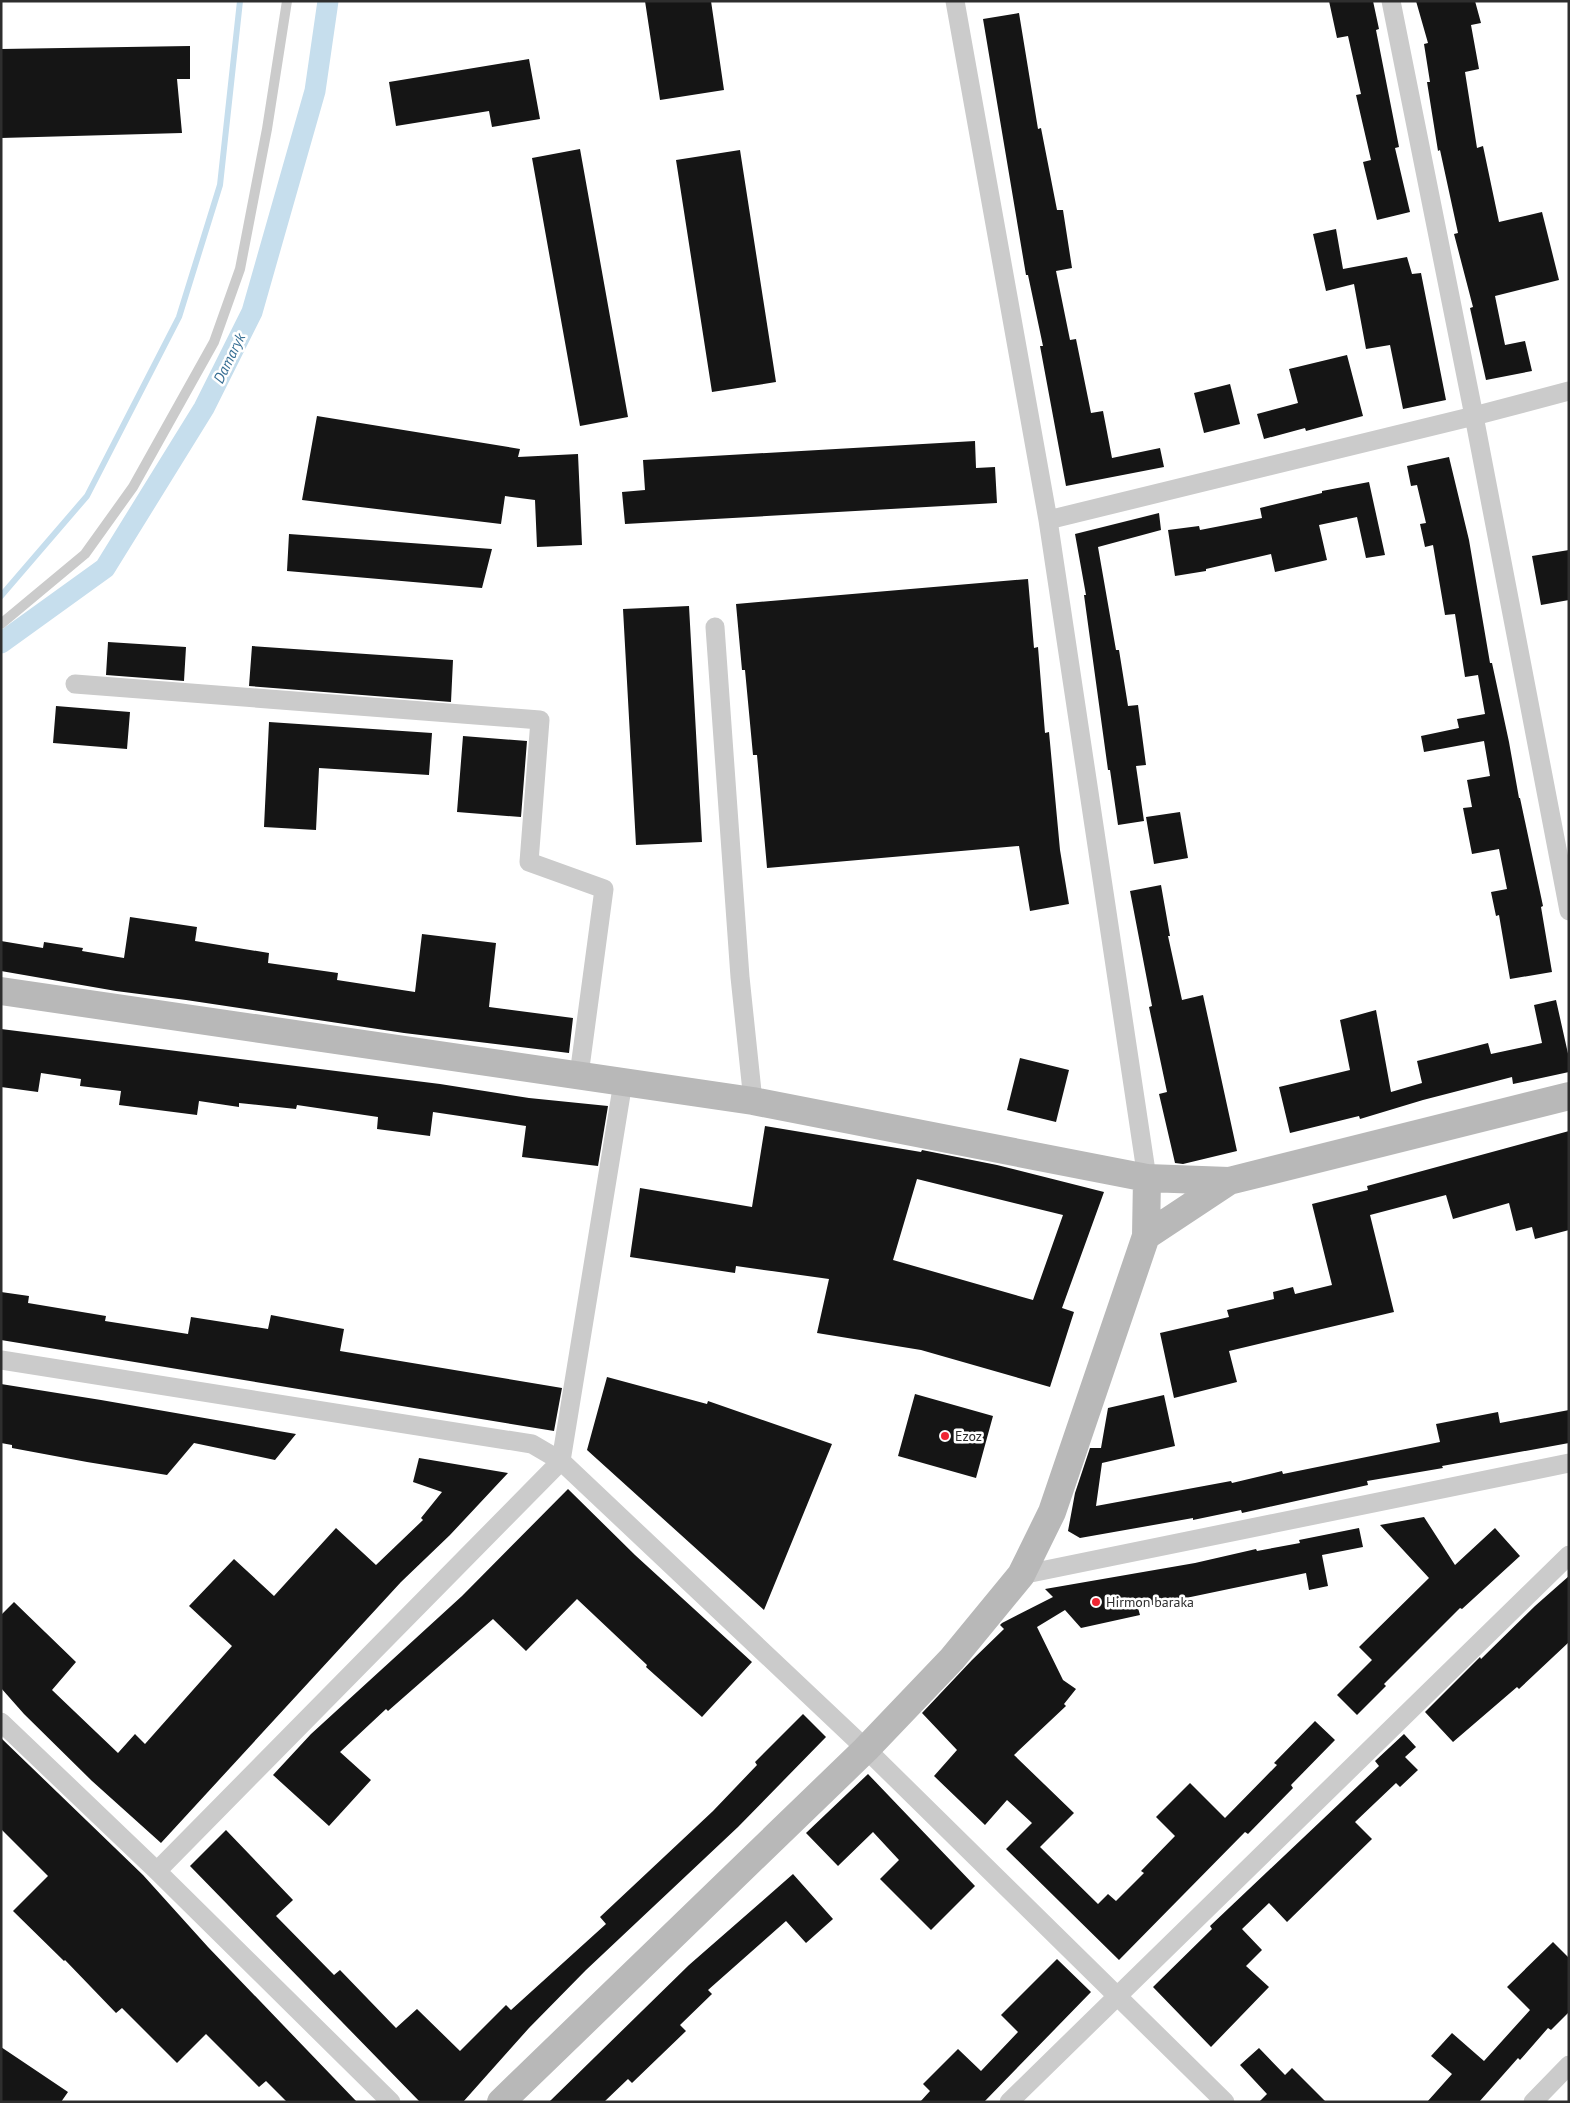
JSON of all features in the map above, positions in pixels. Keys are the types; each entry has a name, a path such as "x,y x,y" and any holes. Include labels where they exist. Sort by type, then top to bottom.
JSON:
{"main road":[{"path":"1,991 753,1101 1147,1178 1229,1181 1569,1096"},
{"path":"501,2102 866,1750 952,1659 1021,1575 1052,1512 1146,1236 1147,1178"},
{"path":"1146,1236 1229,1181"}],"street":[{"path":"955,1 1048,520 1147,1178"},
{"path":"1391,1 1474,416 1569,911"},
{"path":"1048,520 1569,391"},
{"path":"716,627 740,977 753,1101"},
{"path":"75,684 540,720 529,862 604,889 579,1075"},
{"path":"157,1871 562,1461 623,1082"},
{"path":"1,1360 532,1444 562,1461 866,1750 1225,2102"},
{"path":"1021,1575 1569,1463"},
{"path":"1010,2102 1569,1555"},
{"path":"1,1722 157,1871 391,2102"},
{"path":"1533,2102 1569,2065"}],"lane":[{"path":"1,624 85,554 133,487 214,342 240,269 267,130 287,1"}],"building":[{"path":"645,1 711,1 724,90 660,100"},
{"path":"1329,1 1373,1 1379,29 1376,30 1399,147 1395,148 1410,212 1377,220 1363,162 1371,160 1356,95 1361,94 1348,36 1337,38"},
{"path":"1416,1 1475,1 1481,23 1471,25 1479,69 1465,72 1477,148 1483,146 1499,222 1542,212 1559,280 1495,296 1505,345 1525,341 1532,371 1486,380 1470,308 1473,307 1454,234 1458,233 1440,150 1438,151 1427,82 1430,82 1424,44 1428,43"},
{"path":"1019,13 1038,129 1041,128 1057,210 1063,210 1072,268 1056,271 1070,340 1076,339 1091,413 1103,411 1112,458 1160,448 1164,467 1066,486 1040,346 1043,346 1028,275 1026,275 983,19"},
{"path":"190,46 190,79 177,79 182,133 1,138 1,49"},
{"path":"529,59 540,119 492,127 489,111 396,126 389,82"},
{"path":"580,149 628,417 580,426 532,158"},
{"path":"740,150 776,382 712,392 676,160"},
{"path":"1336,229 1343,269 1407,257 1412,274 1421,273 1446,400 1403,409 1390,345 1366,349 1354,284 1326,291 1313,234"},
{"path":"1347,355 1363,416 1306,431 1305,428 1264,439 1257,414 1298,403 1289,369"},
{"path":"1230,384 1240,424 1204,433 1194,393"},
{"path":"317,416 520,449 518,457 578,454 582,545 537,547 535,500 505,496 501,524 302,500"},
{"path":"975,441 976,468 995,467 997,503 625,524 622,492 645,490 643,460"},
{"path":"1449,457 1469,540 1490,663 1492,663 1543,906 1541,907 1552,972 1510,979 1499,915 1496,916 1491,892 1507,889 1499,849 1472,854 1463,808 1472,807 1467,780 1490,776 1484,741 1424,752 1421,736 1459,728 1457,719 1485,714 1478,675 1465,677 1455,614 1445,615 1433,545 1425,547 1420,524 1426,523 1417,485 1411,486 1407,466"},
{"path":"1369,482 1385,555 1366,558 1357,517 1319,525 1327,560 1275,572 1271,554 1206,569 1206,571 1175,576 1168,530 1199,526 1200,530 1262,518 1260,508 1322,493 1322,491"},
{"path":"1159,513 1161,530 1098,547 1116,650 1119,650 1128,706 1138,705 1146,765 1136,766 1144,821 1118,825 1110,770 1108,770 1084,595 1086,595 1075,534"},
{"path":"289,534 492,549 482,588 287,571"},
{"path":"1569,550 1569,600 1541,605 1532,556"},
{"path":"1028,579 1034,648 1038,647 1045,733 1049,732 1060,850 1069,904 1030,911 1019,846 767,868 757,755 753,755 745,670 742,670 736,604"},
{"path":"689,606 702,842 636,845 623,609"},
{"path":"108,642 186,647 184,681 106,675"},
{"path":"252,646 453,660 451,702 249,686"},
{"path":"56,706 130,712 127,749 53,743"},
{"path":"269,722 432,733 429,775 319,768 316,830 264,827"},
{"path":"463,736 527,741 521,817 457,812"},
{"path":"1180,812 1188,858 1154,864 1146,817"},
{"path":"1161,885 1170,936 1168,936 1182,1000 1203,995 1237,1151 1183,1164 1175,1163 1159,1094 1167,1092 1149,1007 1152,1006 1130,891"},
{"path":"130,917 197,927 195,941 269,953 268,963 338,973 337,980 415,992 422,934 496,943 489,1007 573,1018 569,1053 404,1033 116,991 1,971 1,941 43,948 44,942 83,948 82,951 124,958"},
{"path":"1556,1000 1569,1058 1569,1072 1513,1084 1512,1077 1423,1100 1360,1119 1359,1116 1290,1133 1279,1087 1350,1070 1340,1020 1376,1010 1391,1092 1422,1083 1417,1061 1488,1043 1491,1054 1542,1043 1534,1005"},
{"path":"1,1029 440,1084 529,1098 608,1106 598,1166 522,1157 526,1126 433,1112 430,1136 377,1129 378,1117 297,1105 296,1109 239,1103 239,1107 199,1101 197,1115 119,1105 121,1091 80,1086 81,1079 41,1073 38,1092 1,1087"},
{"path":"1020,1058 1069,1070 1056,1122 1007,1110"},
{"path":"765,1126 921,1152 922,1150 997,1165 1104,1192 1062,1308 1074,1312 1050,1387 921,1350 817,1333 829,1279 736,1266 735,1273 630,1257 640,1188 752,1207","holes":["917,1179 1063,1215 1033,1300 893,1260"]},
{"path":"1569,1131 1569,1230 1535,1239 1532,1227 1516,1231 1509,1203 1453,1219 1446,1195 1370,1215 1394,1312 1229,1351 1237,1382 1174,1398 1160,1333 1229,1317 1227,1310 1274,1299 1273,1292 1293,1287 1295,1294 1332,1285 1312,1204 1368,1190 1367,1186"},
{"path":"1,1292 29,1296 28,1303 106,1316 105,1321 188,1334 191,1317 268,1329 271,1315 344,1329 340,1351 562,1388 554,1431 1,1340"},
{"path":"607,1377 707,1404 708,1401 832,1444 764,1610 587,1450"},
{"path":"1,1384 296,1434 275,1460 194,1443 167,1475 87,1462 12,1448 12,1445 1,1443"},
{"name":"Ezoz","path":"915,1394 993,1416 976,1478 898,1456"},
{"path":"1164,1395 1175,1446 1102,1463 1096,1506 1231,1481 1232,1483 1282,1471 1283,1474 1440,1442 1436,1424 1498,1412 1500,1423 1569,1410 1569,1443 1367,1481 1368,1485 1242,1513 1241,1510 1193,1520 1193,1518 1080,1538 1068,1531 1075,1493 1090,1448 1101,1448 1108,1408"},
{"path":"419,1458 508,1473 450,1535 401,1582 161,1843 92,1781 24,1714 1,1688 1,1615 14,1602 76,1662 52,1690 118,1753 135,1734 145,1744 232,1646 189,1606 234,1559 274,1596 336,1528 376,1565 423,1520 421,1518 442,1492 413,1482"},
{"path":"568,1489 635,1555 752,1662 702,1717 646,1667 647,1665 577,1599 526,1651 493,1619 388,1711 386,1709 340,1752 371,1780 329,1826 273,1775 311,1734 462,1596"},
{"path":"1424,1517 1455,1565 1495,1528 1520,1556 1462,1609 1460,1608 1384,1684 1386,1686 1357,1715 1337,1695 1372,1660 1359,1647 1429,1578 1380,1525"},
{"path":"1359,1528 1363,1547 1322,1555 1328,1586 1309,1590 1306,1573 1138,1608 1140,1615 1081,1628 1065,1610 1037,1627 1063,1680 1076,1689 1064,1704 1066,1706 1014,1755 1074,1813 1040,1847 1098,1904 1108,1894 1116,1901 1144,1873 1141,1871 1175,1836 1156,1817 1190,1783 1225,1818 1277,1765 1274,1763 1315,1721 1335,1740 1291,1785 1293,1788 1248,1834 1245,1832 1119,1960 1006,1849 1032,1823 1007,1800 985,1825 934,1776 957,1750 922,1713 1004,1629 1000,1625 1002,1623 1053,1597 1045,1589 1195,1563 1256,1549 1257,1551 1300,1543 1299,1540"},
{"path":"1569,1576 1569,1642 1519,1689 1517,1687 1453,1742 1425,1712 1480,1657 1481,1659 1535,1606"},
{"path":"803,1714 826,1737 738,1827 586,1970 529,2028 463,2102 420,2102 190,1866 226,1830 293,1900 276,1916 334,1975 340,1970 396,2028 417,2009 460,2051 506,2005 511,2010 606,1924 600,1917 713,1811 757,1765 755,1762"},
{"path":"1404,1734 1416,1747 1405,1757 1418,1770 1400,1787 1396,1783 1355,1822 1372,1839 1287,1922 1269,1903 1242,1929 1262,1950 1246,1966 1269,1987 1211,2047 1153,1987 1212,1929 1210,1926 1379,1766 1375,1761"},
{"path":"1,1738 143,1875 208,1947 357,2102 287,2102 266,2081 259,2087 206,2034 177,2063 122,2008 116,2013 65,1960 13,1911 48,1876 1,1829"},
{"path":"868,1774 975,1886 931,1930 880,1879 899,1860 873,1832 838,1866 806,1833"},
{"path":"793,1874 833,1919 806,1943 786,1921 708,1990 712,1994 680,2025 686,2031 632,2083 628,2079 604,2102 549,2102 689,1965"},
{"path":"1553,1942 1569,1958 1569,2012 1551,2030 1548,2028 1520,2060 1518,2058 1479,2102 1427,2102 1452,2074 1431,2056 1452,2033 1484,2061 1530,2010 1507,1987"},
{"path":"1057,1959 1091,1992 984,2102 920,2102 930,2091 923,2084 958,2049 981,2071 1018,2032 1001,2015"},
{"path":"1,2047 68,2092 61,2102 1,2102"},
{"path":"1259,2048 1285,2075 1292,2068 1326,2102 1259,2102 1267,2094 1240,2065"}],"waterway":[{"path":"1,596 87,496 179,317 220,185 240,1"},
{"name":"Damaryk","path":"1,643 105,568 204,408 252,312 315,91 328,1"}],"place":[{"name":"Ezoz","path":"945,1436"},
{"name":"Hirmon baraka","path":"1096,1602"}]}
